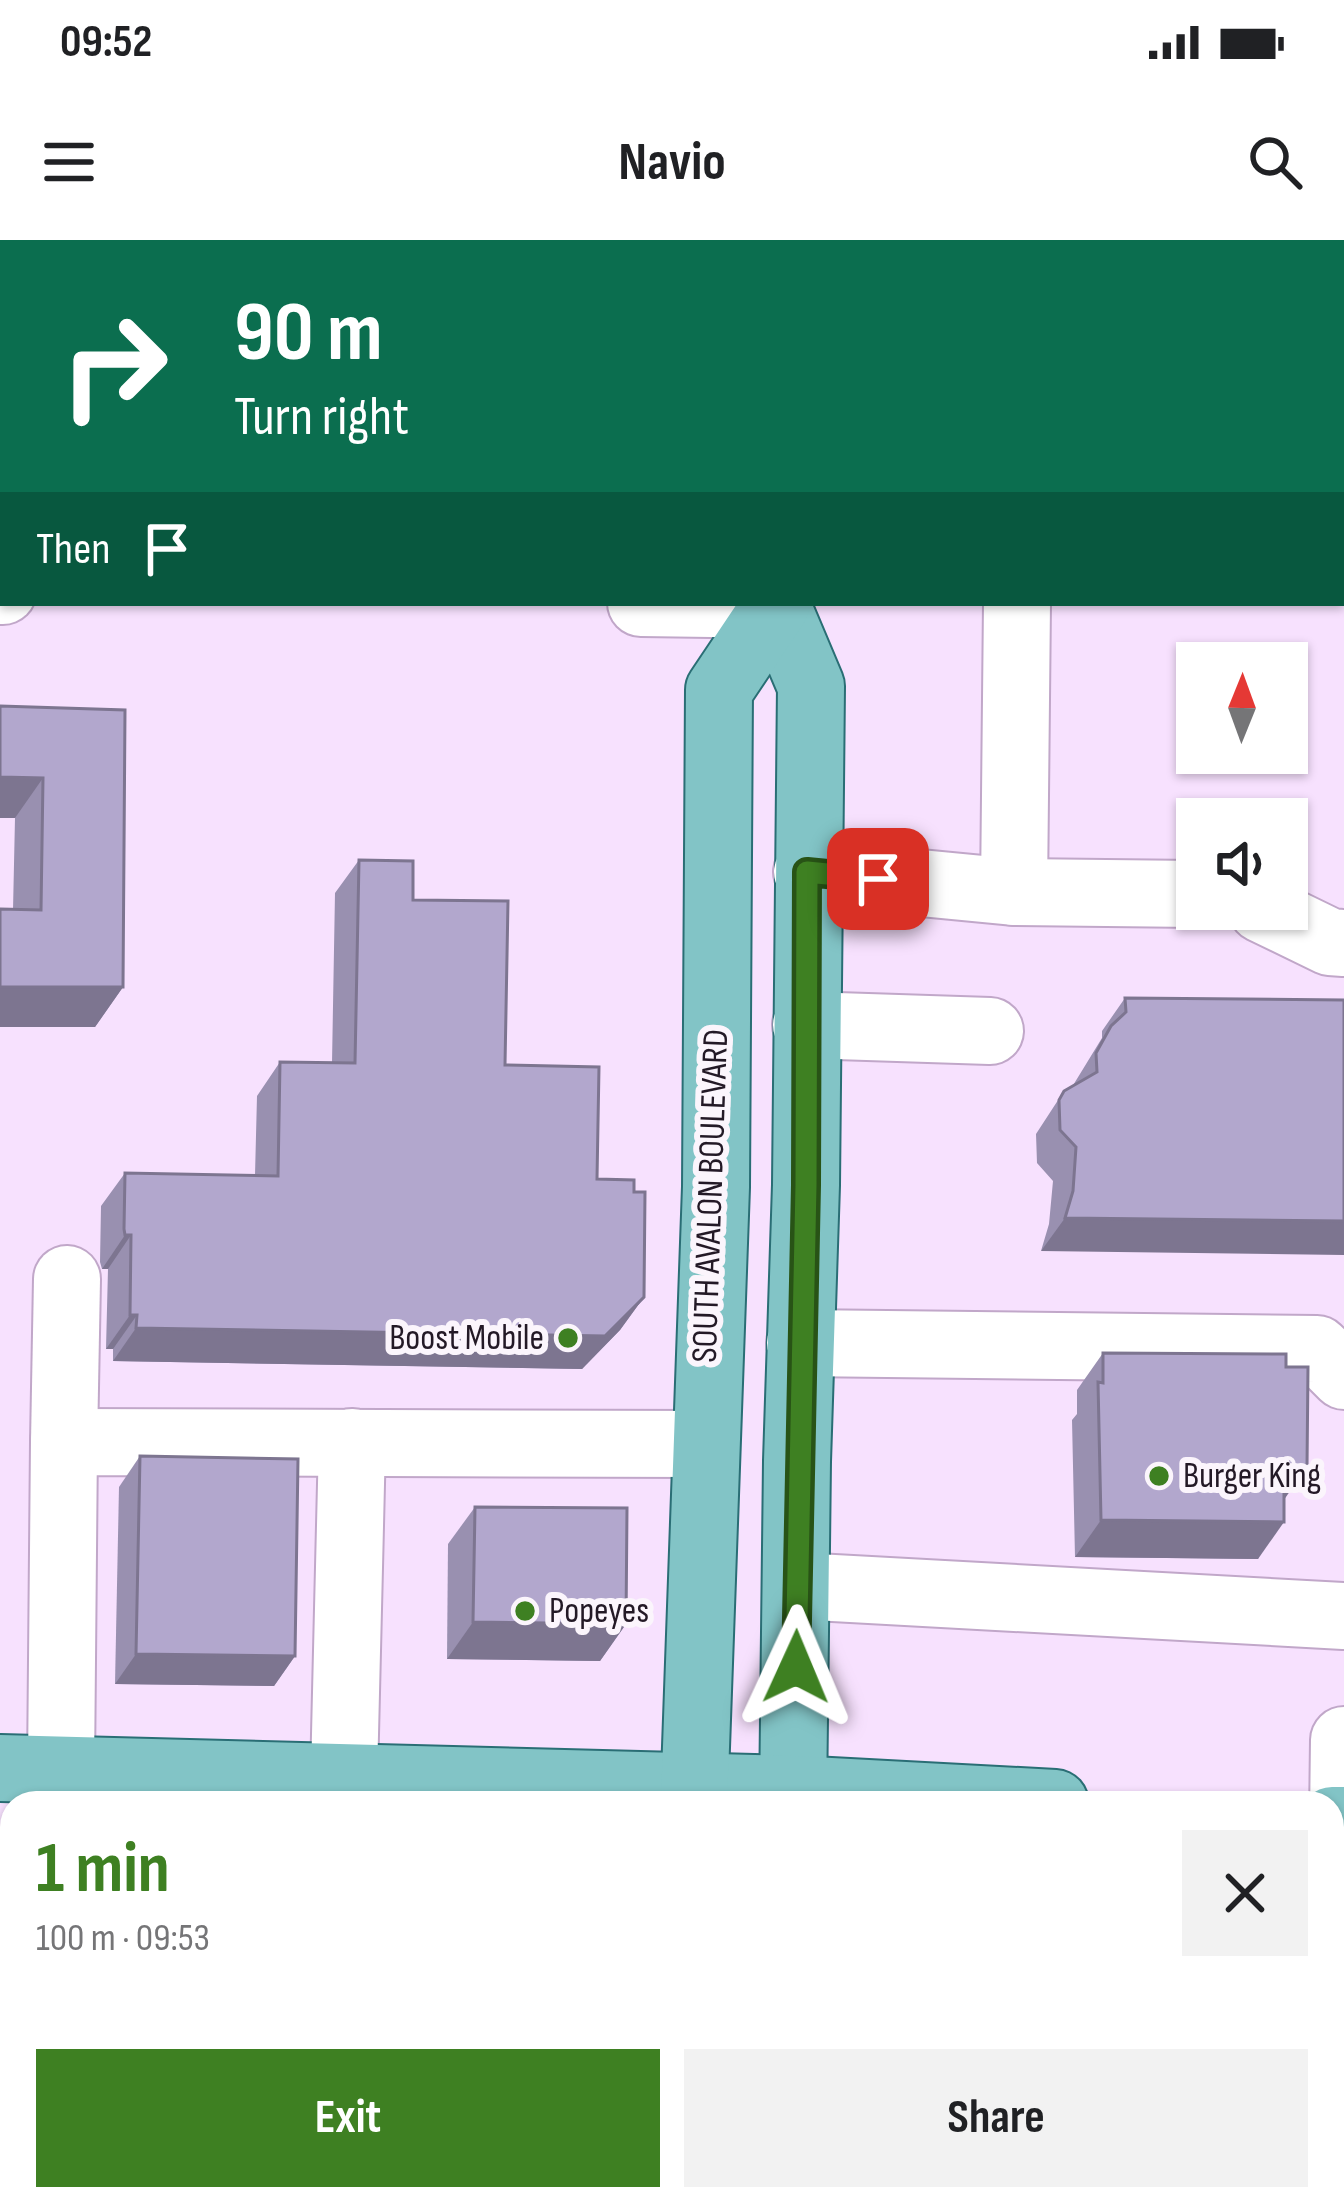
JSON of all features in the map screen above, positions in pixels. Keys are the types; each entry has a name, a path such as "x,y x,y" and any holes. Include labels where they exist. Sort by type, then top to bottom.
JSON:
{"main road":[{"name":"SOUTH AVALON BOULEVARD","path":"694,1791 716,1187 719,690 775,606"},
{"path":"777,606 811,686 793,1791"},
{"path":"30,1768 344,1776 620,1791"}],"street":[{"path":"1014,892 1017,606"},
{"path":"807,872 1014,892 1176,894"},
{"path":"1305,930 1344,943"},
{"path":"806,1025 991,1030"},
{"path":"30,1768 64,1442 67,1280"},
{"path":"800,1343 1317,1349 1344,1376"},
{"path":"64,1442 704,1444"},
{"path":"344,1776 352,1442"},
{"path":"797,1586 1344,1616"},
{"path":"1343,1791 1344,1740"}],"building":[{"path":"0,706 125,710 123,987 0,987 0,909 41,910 43,778 0,777"},
{"path":"359,860 413,861 413,900 508,901 505,1065 599,1067 597,1179 634,1180 634,1192 645,1192 644,1297 605,1336 136,1328 137,1315 130,1315 131,1235 125,1235 124,1229 125,1173 278,1176 280,1062 355,1063"},
{"path":"1125,998 1344,1000 1344,1221 1065,1218 1073,1191 1076,1147 1060,1130 1059,1100 1064,1091 1097,1072 1096,1053 1111,1026 1126,1012"},
{"path":"1103,1353 1286,1354 1286,1367 1308,1367 1307,1467 1284,1468 1284,1522 1101,1520 1098,1382 1103,1383"},
{"path":"140,1456 298,1459 295,1656 136,1654"},
{"path":"475,1507 627,1508 626,1624 473,1622"}],"place":[{"name":"Boost Mobile","path":"568,1338"},
{"name":"Burger King","path":"1159,1476"},
{"name":"Popeyes","path":"525,1611"}],"route":[{"path":"796,1667 807,872 878,879"}]}
